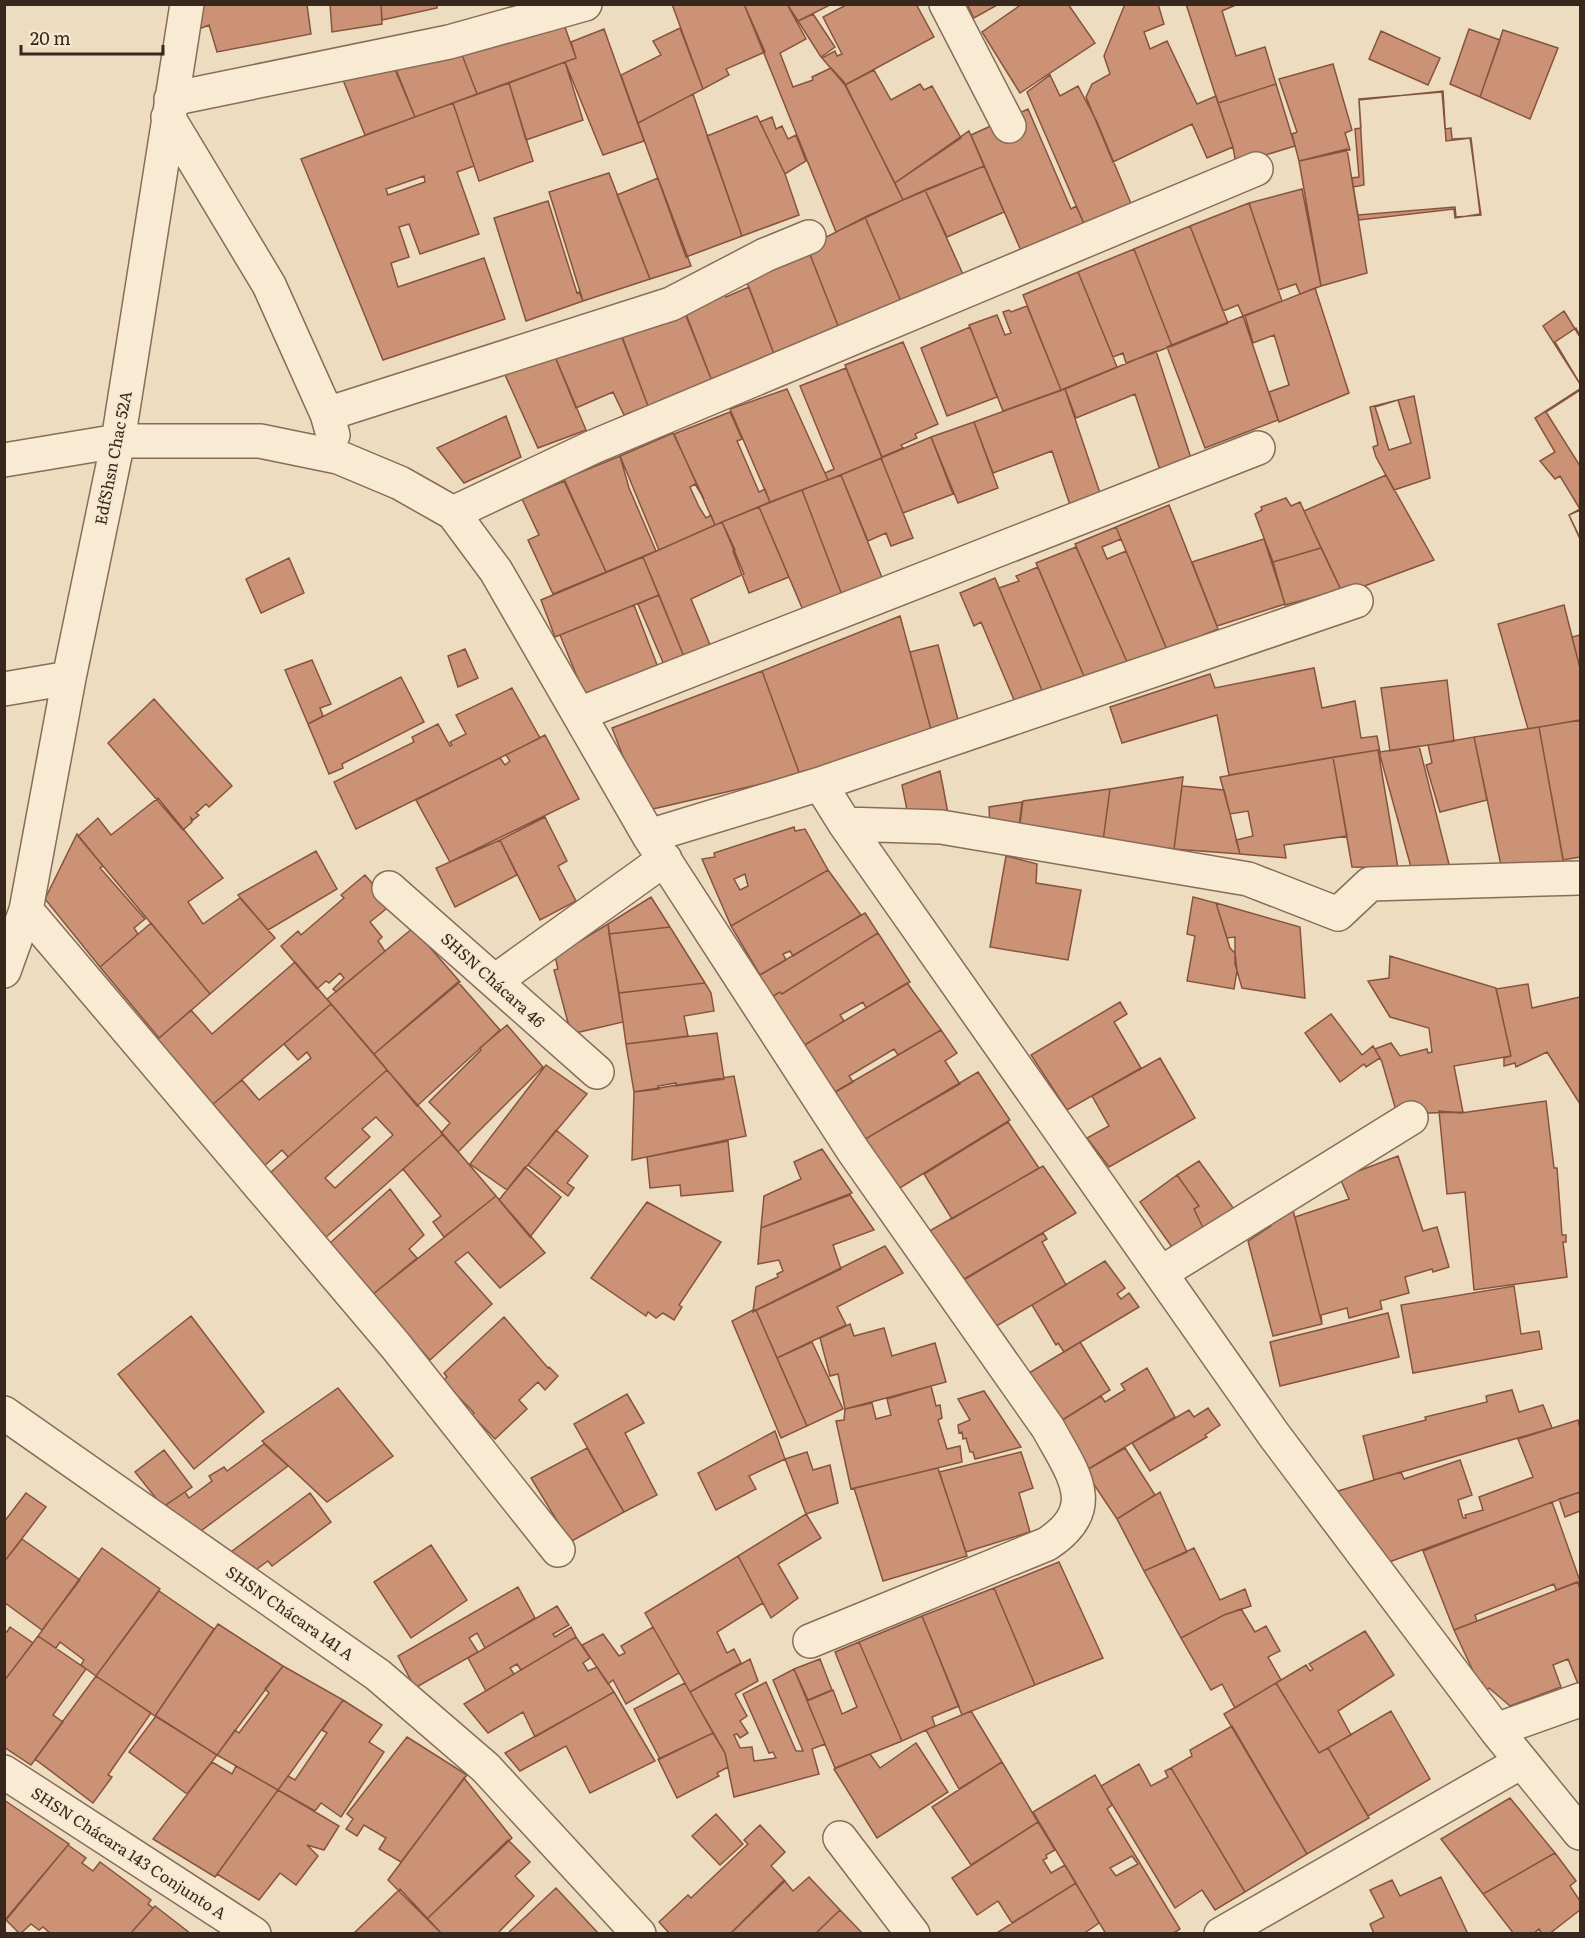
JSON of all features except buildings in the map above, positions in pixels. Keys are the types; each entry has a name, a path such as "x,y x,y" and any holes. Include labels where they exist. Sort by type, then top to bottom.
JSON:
{"street":[{"name":"EdfShsn Chac 52A","path":"4,971 26,910 69,678 118,441 188,4"},
{"path":"338,457 327,414 269,285 170,108 449,42 585,4"},
{"path":"946,4 1009,126"},
{"path":"453,513 593,447 1256,170"},
{"path":"327,414 671,304 765,255 809,237"},
{"path":"4,460 118,441 260,441 338,457 400,483 453,513 496,571 657,847 854,1152 1048,1428 1073,1475 1078,1495 1077,1516 1064,1532 1047,1544 810,1641"},
{"path":"579,714 1258,448"},
{"path":"495,981 657,847 820,784 1356,602"},
{"path":"4,689 69,678"},
{"path":"820,784 845,824 1274,1435 1496,1730 1581,1833"},
{"path":"845,824 941,827 1248,879 1338,914 1370,884 1581,878"},
{"name":"SHSN Chácara 46","path":"389,888 597,1072"},
{"path":"26,910 395,1345 558,1550"},
{"path":"1161,1273 1411,1118"},
{"name":"SHSN Chácara 141 A","path":"4,1413 378,1675 486,1768 639,1934"},
{"path":"1496,1730 1581,1700"},
{"path":"1221,1934 1521,1762"},
{"name":"SHSN Chácara 143 Conjunto A","path":"4,1772 254,1934"},
{"path":"840,1838 913,1934"}]}
